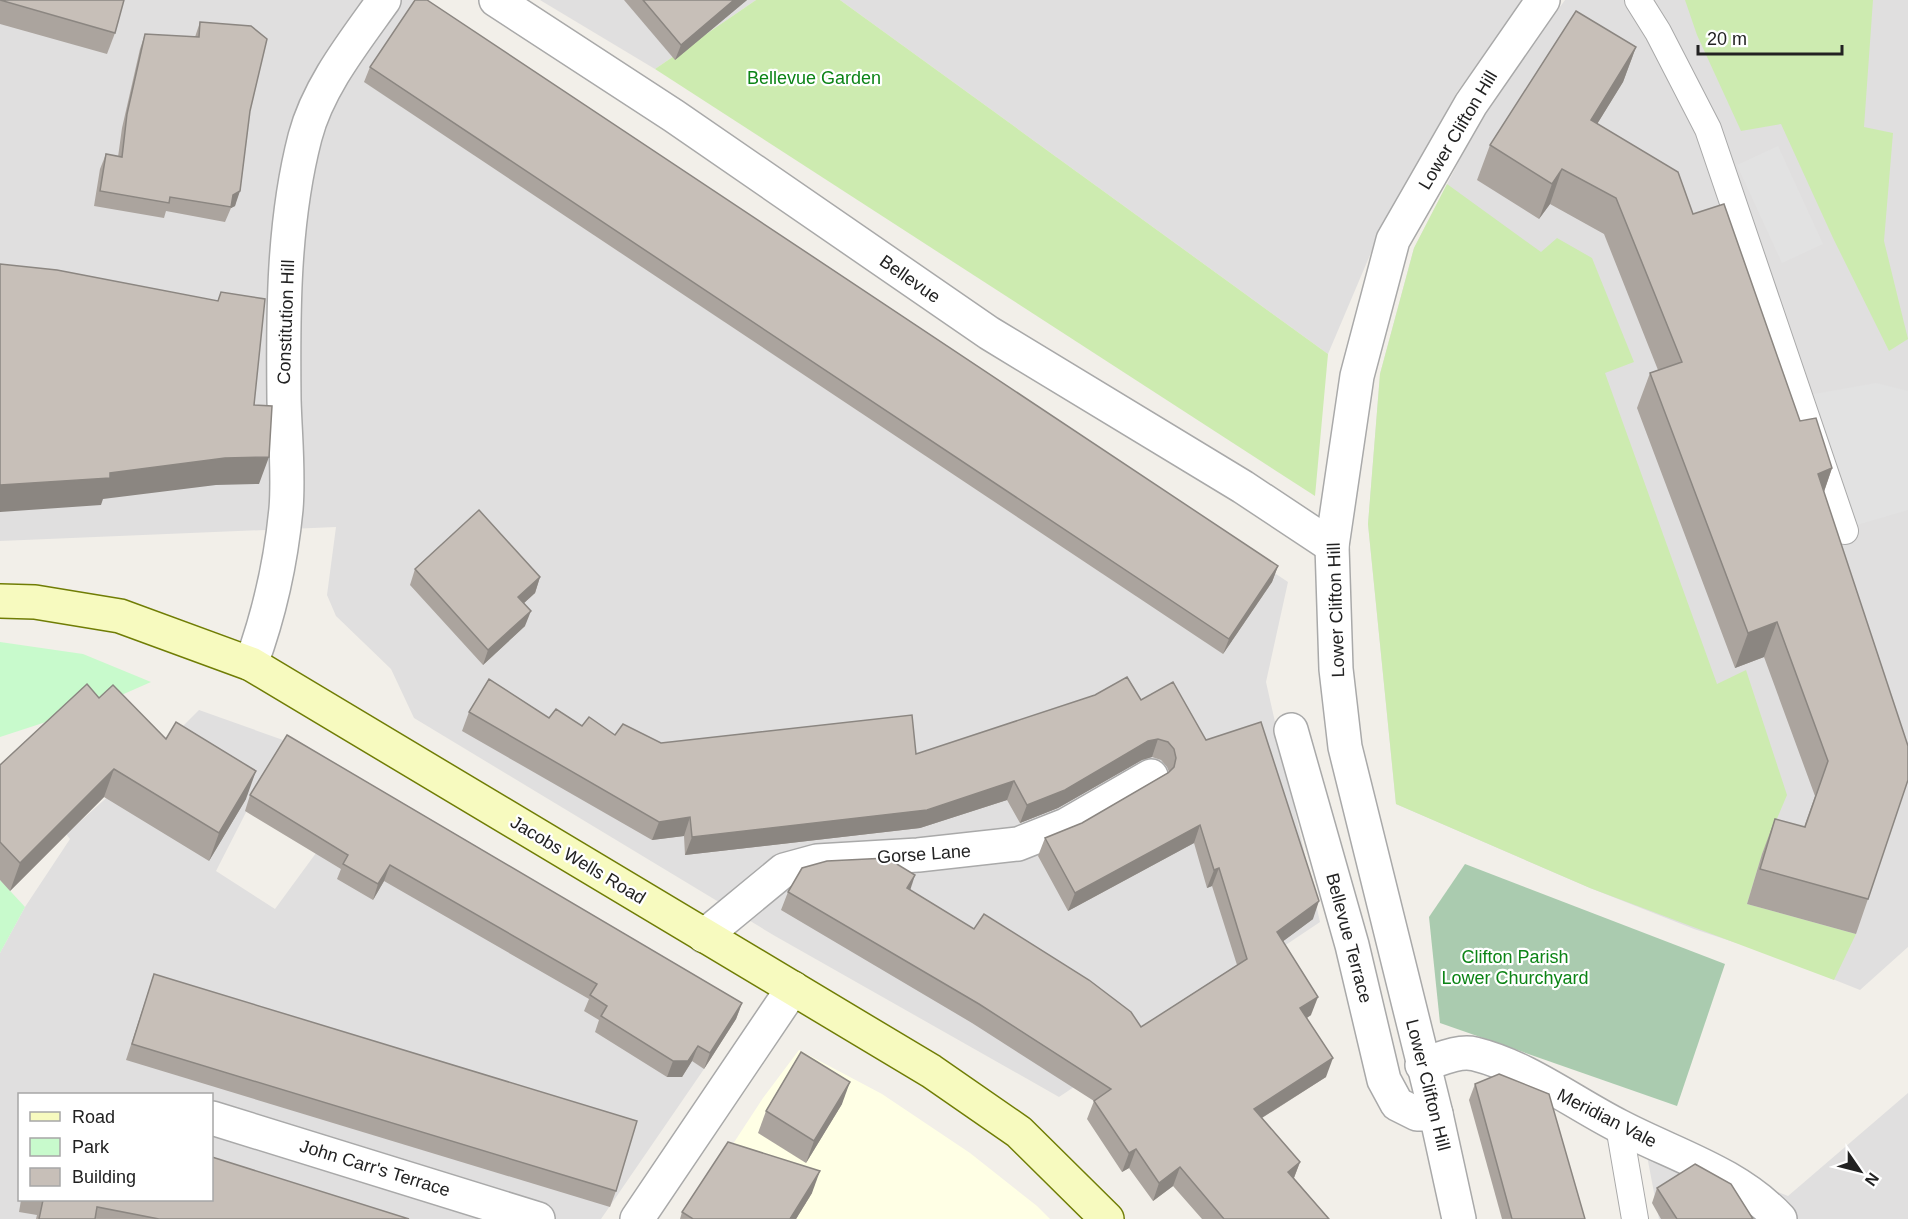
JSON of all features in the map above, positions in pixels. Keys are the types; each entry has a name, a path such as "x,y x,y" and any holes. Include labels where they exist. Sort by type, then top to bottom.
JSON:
{"main road":[{"name":"Jacobs Wells Road","path":"0,601 35,602 120,616 251,664 931,1071 1019,1132 1107,1219"}],"street":[{"name":"Constitution Hill","path":"251,664 267,620 286,508 271,313 290,226 305,136 319,101 341,62 384,0"},
{"name":"Bellevue","path":"495,0 674,116 989,333 1243,487 1332,546"},
{"name":"Lower Clifton Hill","path":"1459,1219 1436,1114 1345,747 1336,669 1332,546 1357,376 1393,240 1471,104 1543,0"},
{"name":"Bellevue Terrace","path":"1291,730 1352,945 1384,1080 1397,1104 1417,1114 1436,1114"},
{"name":"Gorse Lane","path":"704,936 784,870 817,861 918,855 1018,844 1065,825 1151,776"},
{"path":"637,1219 793,988"},
{"name":"Meridian Vale","path":"1422,1065 1453,1055 1473,1053 1510,1066 1619,1126 1736,1181 1762,1200 1780,1219"},
{"name":"John Carr's Terrace","path":"213,1118 538,1219"}],"lane":[{"path":"1638,0 1658,32 1708,129 1845,531"},
{"path":"1619,1126 1635,1219"}],"shaded area":[{"path":"0,0 413,0 1288,582 1266,682 1320,922 1059,1097 775,936 414,718 391,669 336,616 327,595 336,527 0,541"},
{"path":"540,0 756,0 655,69"},
{"path":"840,0 1525,0 1457,92 1381,229 1328,354"},
{"path":"1565,0 1908,0 1908,947 1860,990 1770,954 1694,929 1590,888 1396,804 1368,524 1380,374 1414,248 1486,109"},
{"path":"1778,146 1823,244 1782,263 1737,165"},
{"path":"1876,383 1908,391 1908,510 1833,532 1792,398"},
{"path":"199,710 283,740 216,871 275,909 360,793 740,1010 704,1069 601,1219 0,1219 0,953 25,907 70,839 66,834 150,759"},
{"path":"799,1050 882,1094 970,1153 1050,1219 684,1219 763,1098"},
{"path":"1908,1093 1908,1219 1659,1219 1644,1140 1788,1196"}],"green space":[{"name":"Bellevue Garden","path":"756,0 840,0 1328,354 1315,496 655,69"},
{"path":"1685,0 1873,0 1864,127 1893,133 1884,241 1908,339 1889,351 1833,238 1781,124 1741,131 1697,35"},
{"path":"1447,184 1541,252 1557,238 1592,258 1634,362 1605,373 1717,684 1746,670 1787,795 1762,854 1747,904 1856,934 1834,980 1590,888 1396,804 1368,524 1380,374 1414,248"},
{"path":"0,642 83,654 151,682 101,704 0,737"},
{"name":"Clifton Parish Lower Churchyard","path":"1465,864 1725,964 1677,1106 1440,1023 1429,917"},
{"path":"0,880 25,907 0,953"}],"building":[{"path":"0,0 124,0 115,33"},
{"path":"415,0 427,0 1278,566 1229,639 370,67"},
{"path":"643,0 734,0 681,45"},
{"path":"1576,11 1636,47 1591,120 1678,172 1693,214 1724,204 1800,421 1816,418 1832,468 1818,474 1908,746 1908,780 1868,899 1760,869 1775,819 1805,827 1828,761 1777,622 1748,633 1650,373 1682,362 1616,198 1562,169 1552,184 1490,145"},
{"path":"200,22 251,26 267,39 250,111 240,191 233,195 231,207 170,197 169,203 100,191 106,154 122,157 127,114 145,34 199,37"},
{"path":"0,264 57,270 218,301 221,292 265,299 254,405 272,406 269,457 225,458 110,473 110,478 0,485"},
{"path":"479,510 540,577 518,597 531,611 488,650 415,569"},
{"path":"1127,677 1141,700 1173,682 1206,740 1261,722 1319,901 1277,932 1318,997 1300,1008 1333,1058 1254,1109 1300,1162 1288,1172 1329,1219 1224,1219 1180,1167 1159,1183 1136,1149 1129,1153 1094,1101 1111,1089 979,1004 788,892 802,868 827,861 887,858 915,875 907,888 974,929 984,914 1089,980 1131,1012 1141,1027 1247,959 1219,868 1214,870 1200,825 1075,893 1045,838 1082,823 1168,773 1174,767 1176,758 1174,749 1168,742 1158,739 1148,741 1065,790 1027,805 1014,781 927,810 692,837 690,817 659,822 469,712 489,679 549,718 556,709 582,726 589,717 615,735 623,724 661,743 912,715 916,754 1095,695"},
{"path":"87,684 99,698 113,685 166,739 176,722 256,771 219,833 114,769 20,863 0,842 0,765"},
{"path":"287,735 742,1003 710,1053 698,1046 688,1061 673,1061 601,1016 607,1006 590,995 597,984 390,865 378,884 343,864 348,855 250,795"},
{"path":"154,974 637,1121 616,1191 132,1044"},
{"path":"801,1052 850,1082 814,1141 766,1111"},
{"path":"1499,1074 1549,1094 1585,1219 1512,1219 1475,1084"},
{"path":"728,1142 820,1171 790,1219 693,1219 682,1212"},
{"path":"213,1157 409,1219 159,1219 97,1207 95,1219 39,1219 43,1201 213,1201"},
{"path":"1695,1164 1731,1184 1753,1219 1677,1219 1657,1188"}]}
